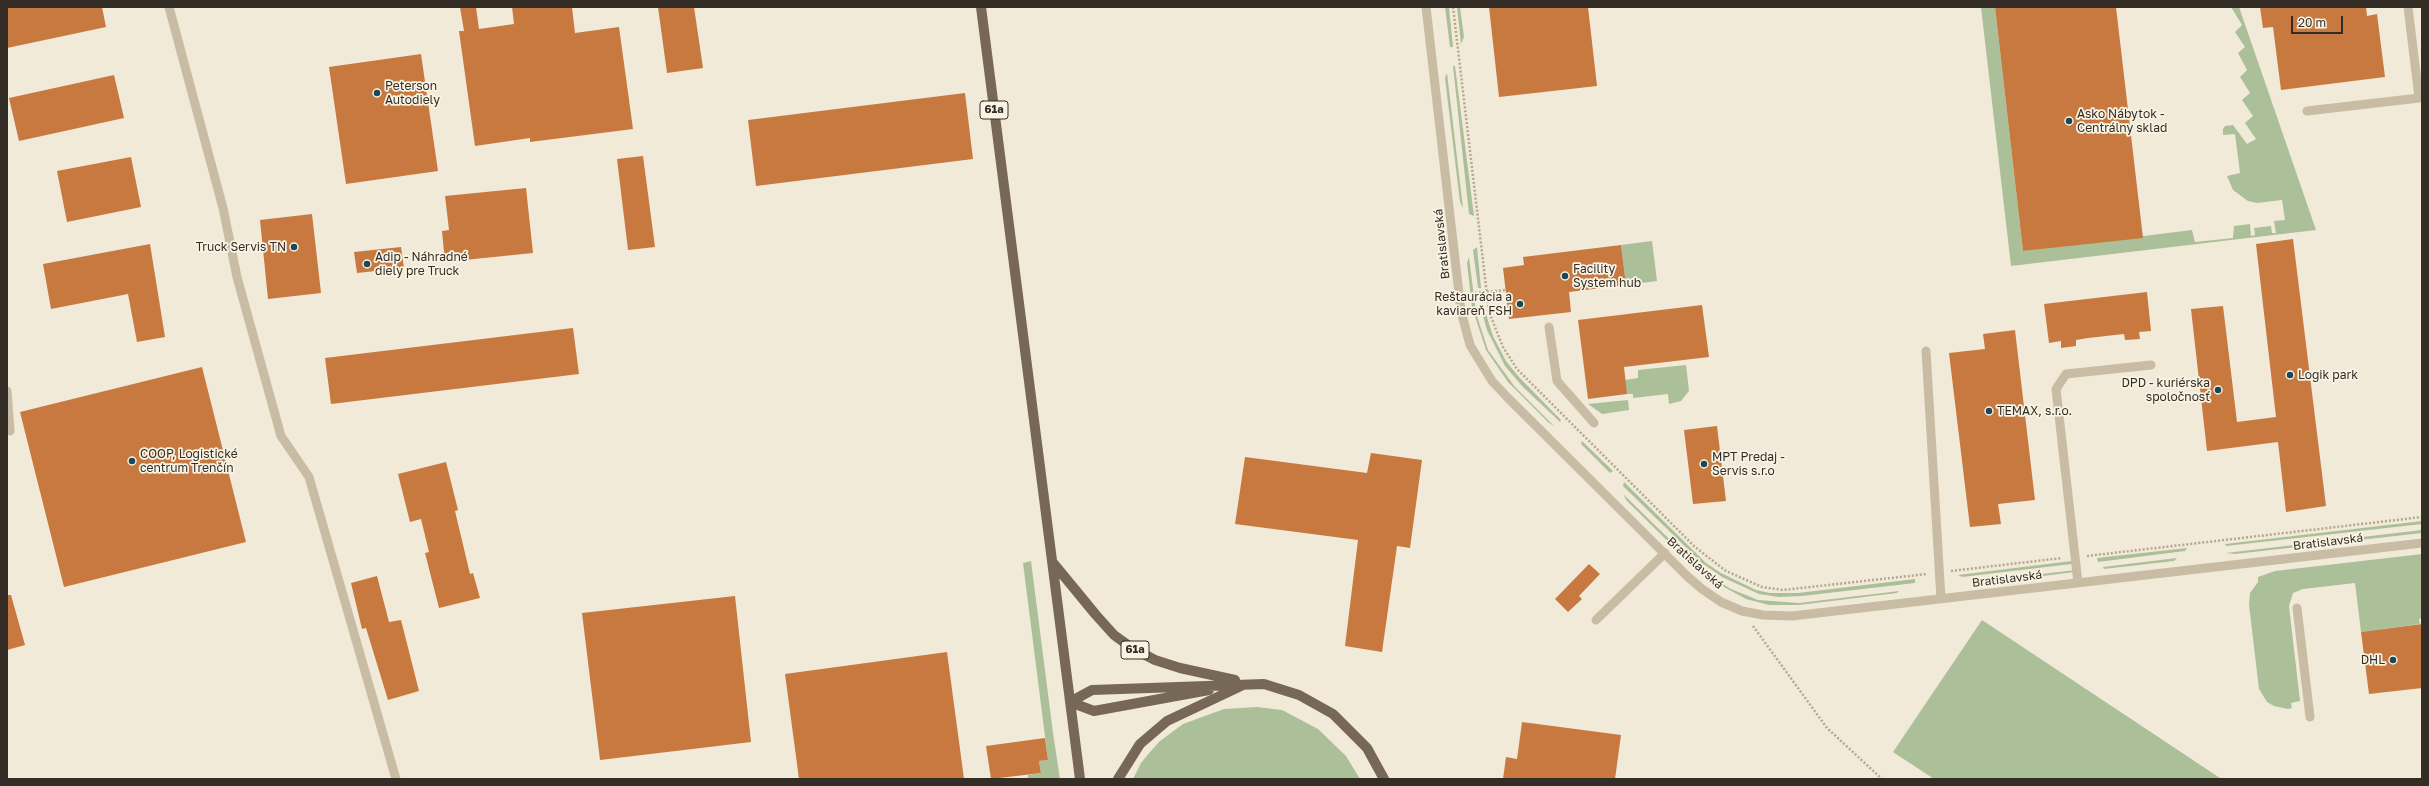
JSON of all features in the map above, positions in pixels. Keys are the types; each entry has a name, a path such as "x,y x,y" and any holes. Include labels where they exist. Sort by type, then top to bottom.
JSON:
{"main road":[{"name":"61a","path":"981,7 1054,564 1080,779"},
{"name":"61a","path":"1054,564 1096,615 1114,634 1132,648 1155,660 1180,668 1248,683"},
{"name":"61a","path":"1070,702 1094,711 1248,683"},
{"name":"61a","path":"1070,702 1092,690 1248,683 1264,684 1299,695 1333,714 1367,748 1384,779"},
{"path":"1118,779 1140,744 1167,721 1248,683"}],"lane":[{"path":"168,7 223,208 237,277 281,436 309,477 396,779"},
{"name":"Bratislavská","path":"1426,7 1461,311 1470,345 1492,381 1508,398 1702,589 1722,602 1742,611 1763,615 1792,616 2422,543"},
{"path":"2307,111 2419,98 2418,54 2408,7"},
{"path":"1549,327 1557,381 1594,423"},
{"path":"1926,351 1938,573 1941,599"},
{"path":"2078,583 2056,389 2066,374 2151,365"},
{"path":"7,391 10,431"},
{"path":"1596,620 1665,553"},
{"path":"2297,608 2310,717"}],"path":[{"path":"1453,7 1486,292 1489,312 1497,335 1517,369 1695,547 1726,572 1762,587 1783,590 2422,517"},
{"path":"1476,293 1506,290"},
{"path":"1742,611 1827,728 1882,779"}],"green space":[{"path":"1445,7 1449,7 1453,47 1450,47"},
{"path":"1457,7 1460,7 1464,37 1461,44"},
{"path":"1981,7 1995,7 2023,251 2192,230 2195,242 2233,238 2234,226 2250,224 2251,236 2255,235 2254,228 2271,226 2272,233 2276,233 2274,221 2285,220 2282,200 2257,203 2248,201 2233,190 2227,176 2240,173 2235,134 2223,135 2223,129 2225,126 2233,125 2247,144 2256,139 2245,123 2253,116 2242,100 2250,93 2240,77 2247,70 2238,53 2245,47 2235,32 2242,25 2231,7 2239,7 2316,230 2011,266"},
{"path":"1453,66 1455,66 1474,216 1469,214"},
{"path":"1447,73 1463,208 1460,202 1445,78"},
{"path":"1652,241 1657,281 1626,285 1621,245"},
{"path":"1477,247 1481,288 1478,288 1473,250"},
{"path":"1469,257 1476,313 1488,350 1515,387 1555,427 1548,422 1508,382 1486,350 1472,307 1467,263"},
{"path":"1485,311 1493,336 1506,361 1518,376 1561,420 1560,422 1523,387 1505,366 1487,330 1482,312"},
{"path":"1686,365 1689,391 1681,401 1669,404 1668,394 1633,398 1633,394 1627,394 1625,380 1638,378 1638,370"},
{"path":"1628,400 1629,410 1602,414 1588,404"},
{"path":"1582,441 1613,471 1610,473 1581,444"},
{"path":"1624,482 1706,563 1721,573 1756,590 1770,593 1798,593 1915,579 1915,583 1802,596 1779,597 1759,594 1722,577 1702,563 1623,486"},
{"path":"1623,494 1703,572 1731,589 1758,600 1799,603 1899,591 1897,593 1799,605 1769,605 1746,599 1711,580 1693,566 1627,501"},
{"path":"2422,521 2422,524 2226,546 2225,544"},
{"path":"2422,530 2422,533 2235,554 2226,553"},
{"path":"2187,548 2185,551 2098,562 2097,558"},
{"path":"2422,554 2422,618 2419,619 2420,624 2361,632 2355,583 2303,589 2293,593 2289,606 2300,701 2291,703 2292,708 2288,709 2274,706 2267,702 2259,689 2249,605 2250,593 2258,582 2258,577 2275,571"},
{"path":"2177,558 2174,561 2104,569 2103,567"},
{"path":"2080,560 2080,563 1962,577 1958,575"},
{"path":"1031,561 1060,779 1028,779 1028,775 1041,773 1039,761 1048,760 1023,563"},
{"path":"2076,570 2075,572 1978,584 1971,582"},
{"path":"1982,620 2220,778 1934,779 1893,752"},
{"path":"1257,707 1282,710 1318,729 1346,756 1360,779 1133,779 1141,763 1160,741 1183,724 1224,709"}],"building":[{"path":"7,7 102,7 106,27 7,48"},
{"path":"460,7 476,7 479,29 514,24 512,7 572,7 575,33 619,27 633,129 530,142 530,138 475,146 459,31 464,31"},
{"path":"658,7 694,7 703,68 667,73"},
{"path":"1489,7 1588,7 1597,86 1499,97"},
{"name":"Asko Nábytok - Centrálny sklad","path":"1995,7 2116,7 2143,238 2023,251"},
{"path":"2260,7 2366,7 2367,16 2377,14 2385,77 2281,90 2273,27 2263,28"},
{"path":"421,54 438,171 346,184 329,67"},
{"path":"114,75 124,118 19,141 9,98"},
{"path":"965,93 973,159 756,186 748,120"},
{"path":"643,156 655,247 628,250 617,159"},
{"path":"131,157 141,207 67,222 57,171"},
{"path":"526,188 533,253 445,262 442,231 449,230 445,196"},
{"path":"312,214 321,293 268,299 260,220"},
{"name":"Logik park","path":"2293,239 2326,506 2286,512 2278,442 2207,451 2191,309 2223,306 2237,422 2276,417 2256,244"},
{"path":"150,244 165,337 137,342 128,294 51,309 43,264"},
{"name":"Facility System hub","path":"1621,245 1626,285 1569,292 1571,312 1509,319 1503,268 1524,265 1523,257"},
{"path":"401,247 404,268 357,273 354,252"},
{"path":"2147,292 2151,331 2139,332 2140,339 2125,340 2124,334 2076,340 2076,346 2061,348 2061,341 2049,343 2044,304"},
{"path":"1702,305 1709,357 1624,367 1627,394 1588,399 1578,320"},
{"path":"573,328 579,374 331,404 325,358"},
{"path":"2015,330 2035,500 1998,504 2001,524 1970,527 1949,353 1985,349 1983,334"},
{"path":"202,367 246,542 64,587 20,412"},
{"path":"1717,426 1726,501 1693,504 1684,430"},
{"path":"1371,453 1422,460 1410,548 1397,546 1382,652 1345,646 1358,540 1235,524 1245,457 1367,473"},
{"path":"446,462 458,510 455,511 470,574 473,573 480,598 439,608 425,553 429,552 421,519 410,522 398,474"},
{"path":"1589,564 1600,574 1579,596 1582,599 1568,612 1555,599"},
{"path":"377,576 389,622 401,620 419,691 388,700 366,628 362,629 351,583"},
{"path":"7,595 11,595 25,645 7,650"},
{"path":"735,596 751,742 600,760 582,613"},
{"name":"DHL","path":"2422,624 2422,688 2369,694 2361,632"},
{"path":"947,652 964,779 799,779 785,674"},
{"path":"1522,722 1621,735 1615,779 1503,779 1506,757 1517,759"},
{"path":"1045,738 1048,760 1039,761 1041,773 991,779 986,746"}],"place":[{"name":"Peterson Autodiely","path":"377,93"},
{"name":"Asko Nábytok - Centrálny sklad","path":"2069,121"},
{"name":"Truck Servis TN","path":"294,247"},
{"name":"Adip - Náhradné diely pre Truck","path":"367,264"},
{"name":"Facility System hub","path":"1565,276"},
{"name":"Reštaurácia a kaviareň FSH","path":"1520,304"},
{"name":"Logik park","path":"2290,375"},
{"name":"DPD - kuriérska spoločnosť","path":"2218,390"},
{"name":"TEMAX, s.r.o.","path":"1989,411"},
{"name":"COOP, Logistické centrum Trenčín","path":"132,461"},
{"name":"MPT Predaj - Servis s.r.o","path":"1704,464"},
{"name":"DHL","path":"2393,660"}]}
